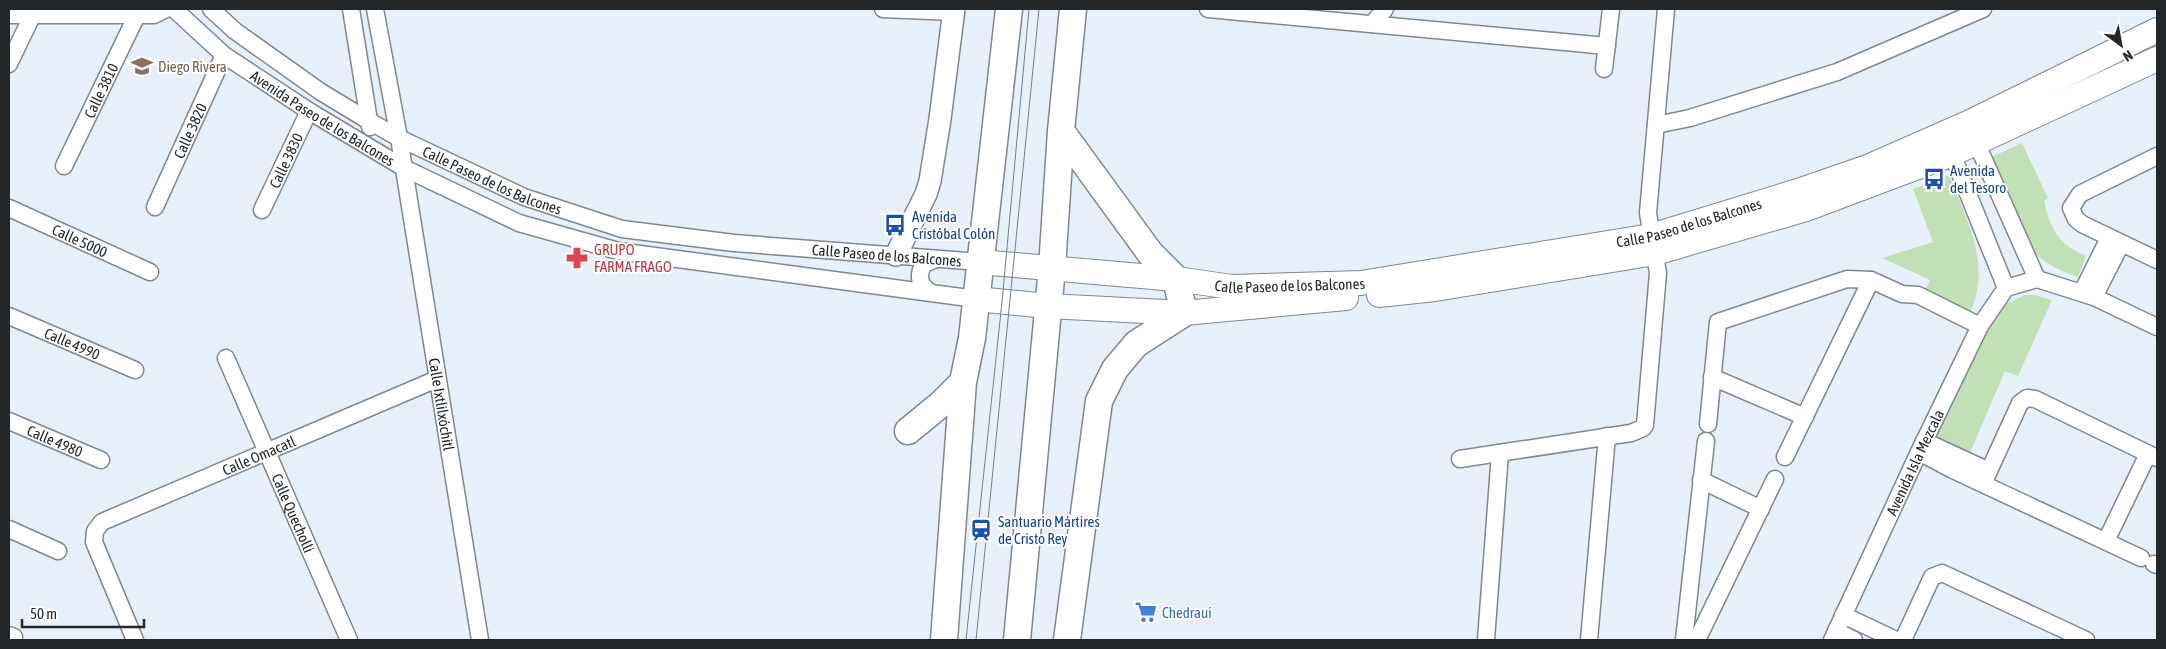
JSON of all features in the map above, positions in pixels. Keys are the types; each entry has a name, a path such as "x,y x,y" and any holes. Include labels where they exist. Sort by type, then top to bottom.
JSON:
{"main road":[{"path":"944,640 963,382 972,338 1009,9"},
{"path":"1017,640 1052,268 1061,131 1073,9"},
{"name":"Calle Paseo de los Balcones","path":"1972,133 2157,30"},
{"name":"Calle Paseo de los Balcones","path":"976,299 1048,306 1184,313 1435,289 1653,244 1806,209 1972,133 2157,59"},
{"path":"1061,131 1150,253 1176,279 1184,313 1136,344 1115,369 1099,401 1067,640"},
{"name":"Calle Paseo de los Balcones","path":"980,262 1176,279 1232,288 1361,283 1653,244"},
{"path":"908,430 963,382"}],"street":[{"path":"9,15 154,15 166,9"},
{"name":"Avenida Paseo de los Balcones","path":"174,9 224,55 309,111 404,168"},
{"name":"Avenida Paseo de los Balcones","path":"211,9 235,31 321,92 399,138"},
{"path":"351,9 374,150"},
{"name":"Calle Ixtlilxóchitl","path":"375,9 404,168 480,640"},
{"path":"883,9 954,10 930,181 926,194 896,255"},
{"path":"1208,9 1606,46"},
{"path":"1372,24 1385,9"},
{"path":"1604,69 1610,9"},
{"path":"1460,459 1637,431 1643,428 1647,421 1658,273 1648,213 1666,9"},
{"path":"1656,125 1690,118 1837,72 1983,9"},
{"name":"Calle 3810","path":"64,166 137,15"},
{"path":"9,64 32,16"},
{"name":"Calle 3820","path":"155,207 224,55"},
{"name":"Calle 3830","path":"262,210 309,111"},
{"path":"1972,133 2021,283"},
{"name":"Calle Paseo de los Balcones","path":"399,138 524,197 622,229 734,243 980,262"},
{"path":"1948,144 2021,283"},
{"path":"2157,156 2084,191 2074,201 2071,208 2076,220 2115,241 2157,260"},
{"name":"Calle Paseo de los Balcones","path":"404,168 518,223 618,251 724,267 976,299"},
{"name":"Calle 5000","path":"9,208 150,272"},
{"path":"2088,294 2115,241"},
{"path":"930,292 920,283 919,276 924,264 936,259"},
{"path":"1708,424 1718,322 1848,279 1871,280 1902,294 1918,295 1978,331"},
{"path":"1785,457 1871,280"},
{"path":"2021,283 2088,294 2157,327"},
{"name":"Avenida Isla Mezcala","path":"1834,636 1921,446 1978,331 2021,283"},
{"name":"Calle 4990","path":"9,316 135,370"},
{"name":"Calle Quecholli","path":"226,358 349,640"},
{"path":"1712,377 1804,417"},
{"name":"Calle Omacatl","path":"135,640 94,542 95,531 102,522 437,379"},
{"path":"1986,478 2020,403 2027,398 2035,398 2152,456 2106,542"},
{"name":"Calle 4980","path":"9,421 101,460"},
{"path":"1589,640 1607,436"},
{"path":"1684,640 1706,441"},
{"path":"1921,446 1986,478 2106,542 2151,562"},
{"path":"1486,640 1500,453"},
{"path":"1697,640 1775,479"},
{"path":"1701,480 1761,509"},
{"path":"9,529 58,551"},
{"path":"1903,640 1932,577 1942,573 2061,635 2086,640"},
{"path":"1843,615 1896,640"},
{"path":"1834,636 1854,640"}],"green space":[{"path":"2022,143 2048,198 2044,201 2053,228 2062,241 2086,256 2078,277 2063,272 2043,260 2031,249 2021,234 1992,157"},
{"path":"1949,175 1969,226 1978,258 1977,293 1971,311 1925,291 1930,280 1882,258 1933,242 1913,189"},
{"path":"2025,295 2035,295 2052,300 2018,376 2005,371 1969,455 1939,443 1936,436 1990,322 2002,306"}],"tram line":[{"path":"966,640 1002,302 1029,9"},
{"path":"976,640 1039,9"}],"place":[{"name":"Diego Rivera","path":"142,66"},
{"name":"Avenida del Tesoro","path":"1934,179"},
{"name":"Avenida Cristóbal Colón","path":"895,225"},
{"name":"GRUPO FARMA FRAGO","path":"577,258"},
{"name":"Santuario Mártires de Cristo Rey","path":"981,530"},
{"name":"Chedraui","path":"1146,612"}]}
